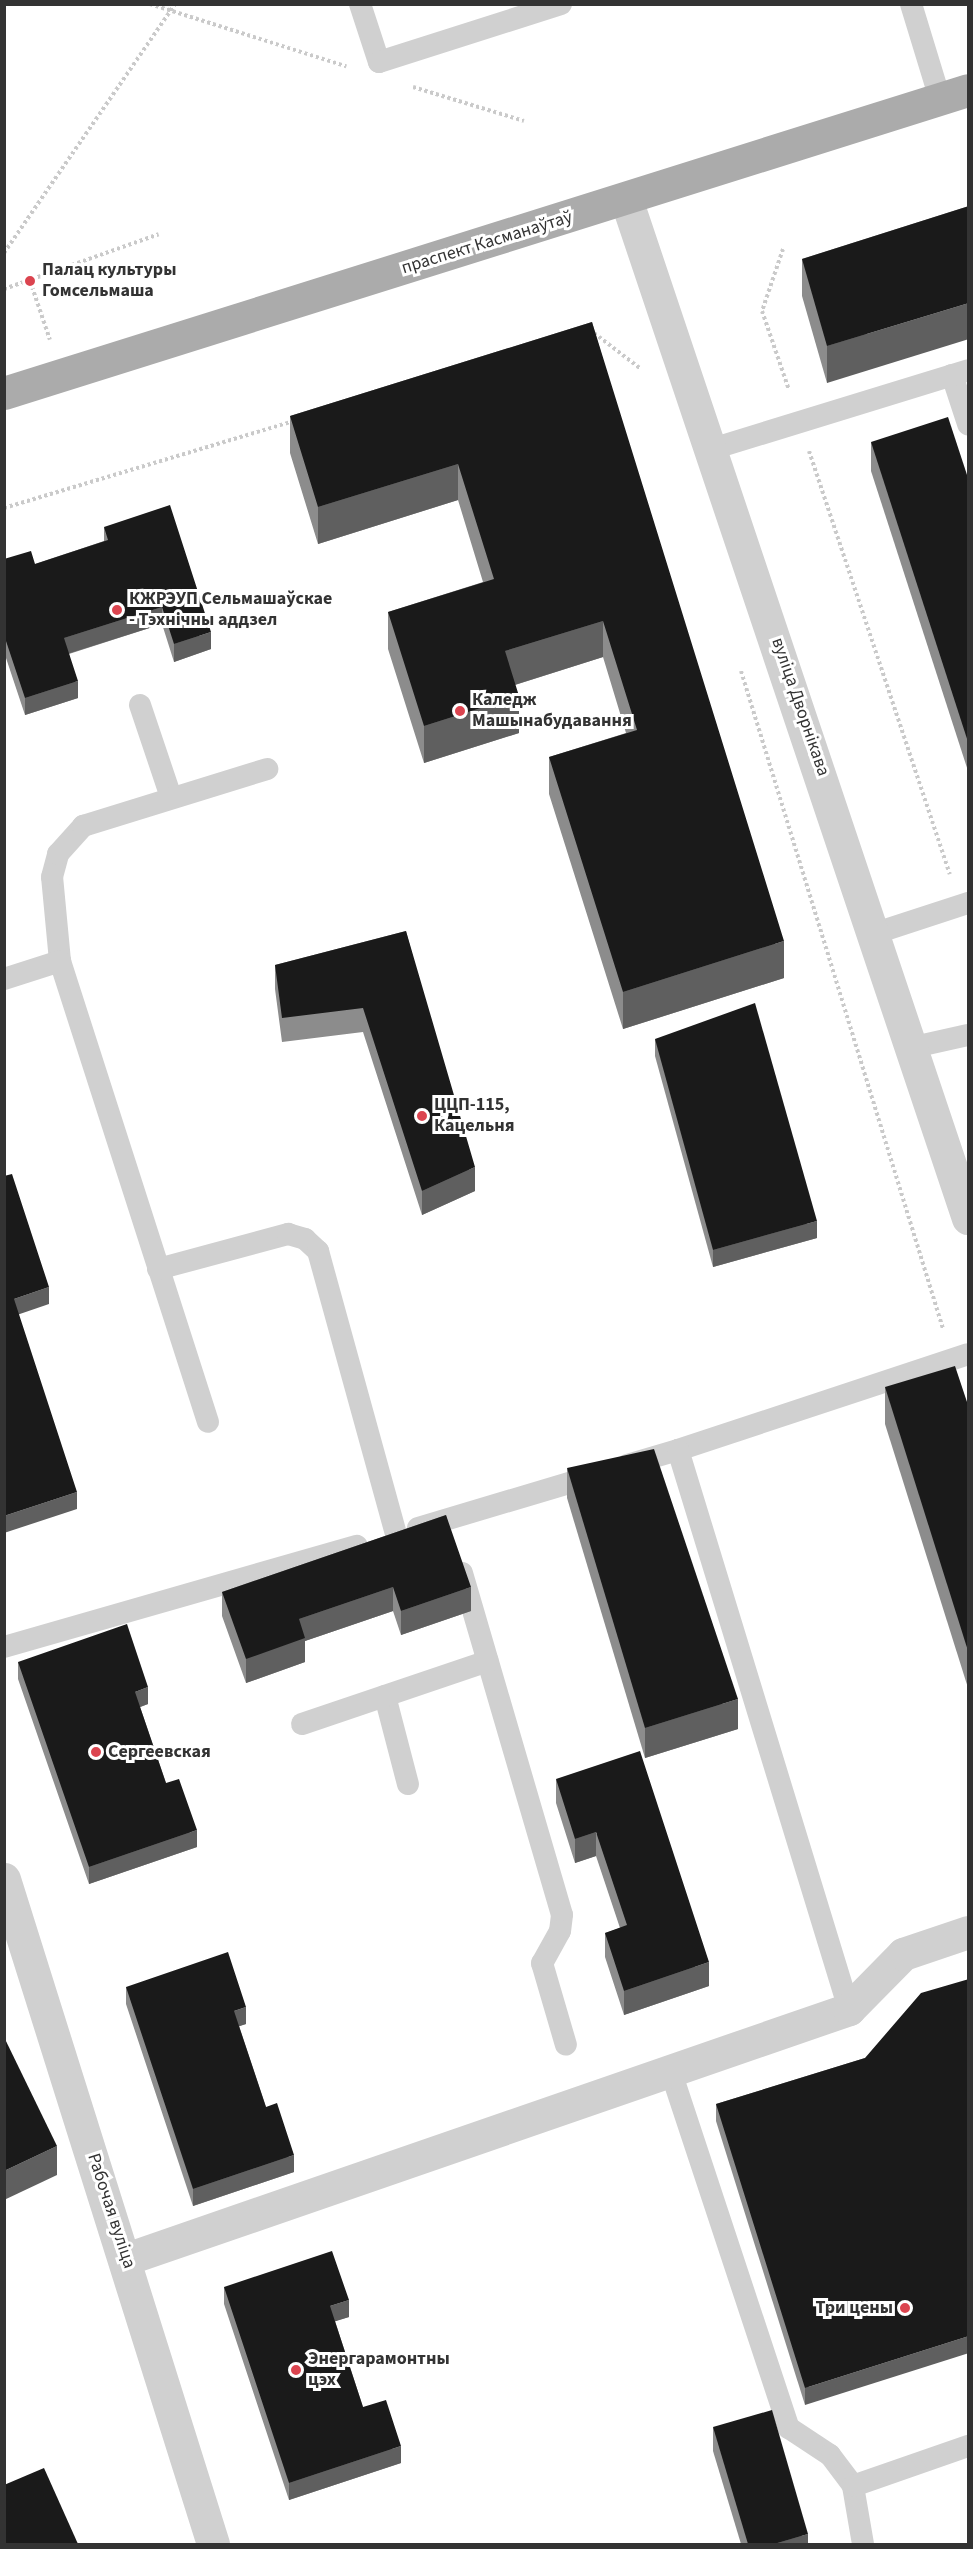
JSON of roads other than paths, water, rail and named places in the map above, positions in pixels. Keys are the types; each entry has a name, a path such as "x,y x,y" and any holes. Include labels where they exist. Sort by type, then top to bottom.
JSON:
{"main road":[{"name":"праспект Касманаўтаў","path":"4,393 60,373 626,199 954,95"}],"street":[{"name":"вуліца Дворнікава","path":"626,199 876,933 969,1218"},
{"name":"Рабочая вуліца","path":"4,1879 126,2259 213,2544"},
{"path":"126,2259 672,2074 849,2009 903,1954 969,1932"}],"lane":[{"path":"360,4 379,62 561,4"},
{"path":"911,4 954,95"},
{"path":"712,448 960,373 969,424"},
{"path":"140,705 171,797"},
{"path":"208,1422 60,962 50,902 58,854 83,826 267,769"},
{"path":"876,933 965,905"},
{"path":"4,979 60,962"},
{"path":"914,1047 969,1035"},
{"path":"158,1269 288,1234 305,1239 318,1251 396,1535"},
{"path":"4,1647 447,1520 678,1450 961,1357"},
{"path":"678,1450 849,2009"},
{"path":"447,1520 562,1915 560,1931 542,1963 566,2045"},
{"path":"302,1724 488,1661"},
{"path":"385,1696 408,1784"},
{"path":"672,2074 789,2427 831,2455 853,2486 864,2544"},
{"path":"853,2486 969,2446"}],"place":[{"name":"Палац культуры Гомсельмаша","path":"30,281"},
{"name":"КЖРЭУП Сельмашаўскае - Тэхнічны аддзел","path":"117,610"},
{"name":"Каледж Машынабудавання","path":"460,711"},
{"name":"ЦЦП-115, Кацельня","path":"422,1116"},
{"name":"Сергеевская","path":"96,1752"},
{"name":"Три цены","path":"905,2308"},
{"name":"Энергарамонтны цэх","path":"296,2370"}]}
